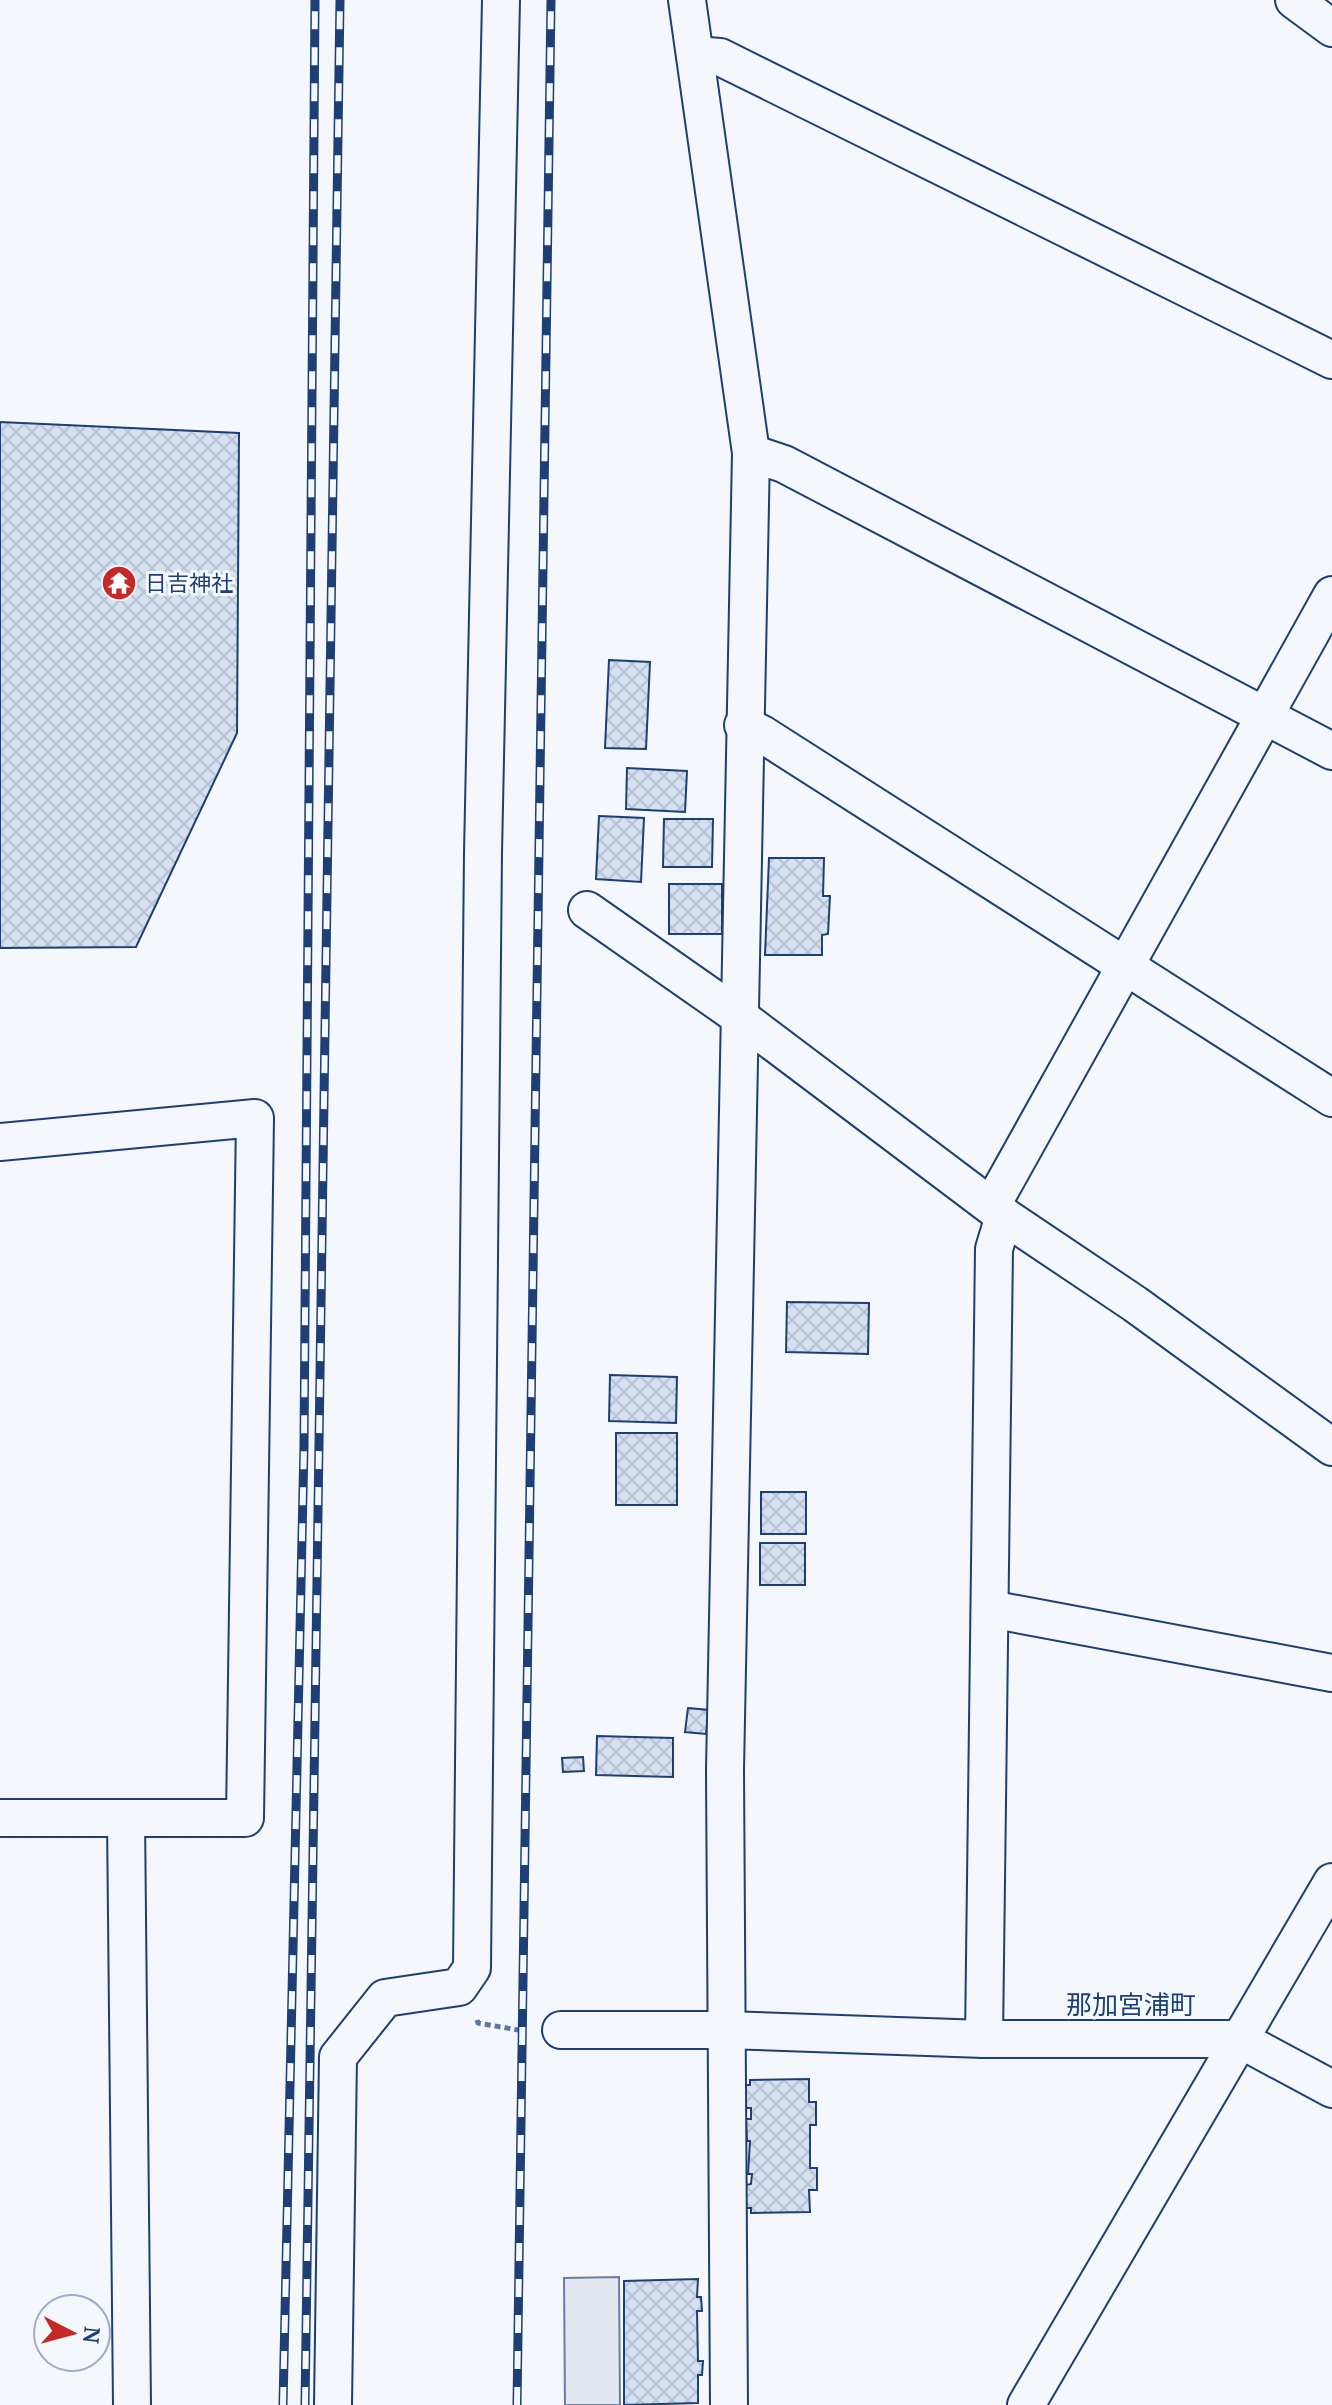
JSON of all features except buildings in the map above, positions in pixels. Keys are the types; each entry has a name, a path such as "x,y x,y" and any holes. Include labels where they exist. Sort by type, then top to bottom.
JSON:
{"street":[{"path":"333,2405 338,2057 385,1998 459,1987 472,1968 483,853 501,0"},
{"path":"687,0 751,453 743,725 725,1770 729,2405"},
{"path":"1294,0 1332,28"},
{"path":"695,55 720,57 1332,360"},
{"path":"751,453 784,464 1267,714 1332,751"},
{"path":"984,2039 994,1249 998,1210 1127,967 1332,595"},
{"path":"743,725 762,734 1332,1098"},
{"path":"587,910 740,1017 998,1210 1135,1304 1332,1447"},
{"path":"0,1142 255,1118 245,1818 0,1818"},
{"path":"990,1609 1332,1673"},
{"path":"126,1818 132,2405"},
{"path":"1026,2405 1332,1882"},
{"path":"561,2030 725,2030 984,2039 1239,2039 1332,2089"}],"path":[{"path":"459,1987 478,2023 523,2031 561,2030"}],"shaded area":[{"path":"619,2277 620,2405 565,2405 564,2278"}],"railway":[{"path":"283,2405 304,1446 315,0"},
{"path":"305,2405 340,0"},
{"path":"517,2405 551,0"}],"place":[{"name":"日吉神社","path":"119,583"}],"district":[{"name":"那加宮浦町","path":"1131,2005"}]}
